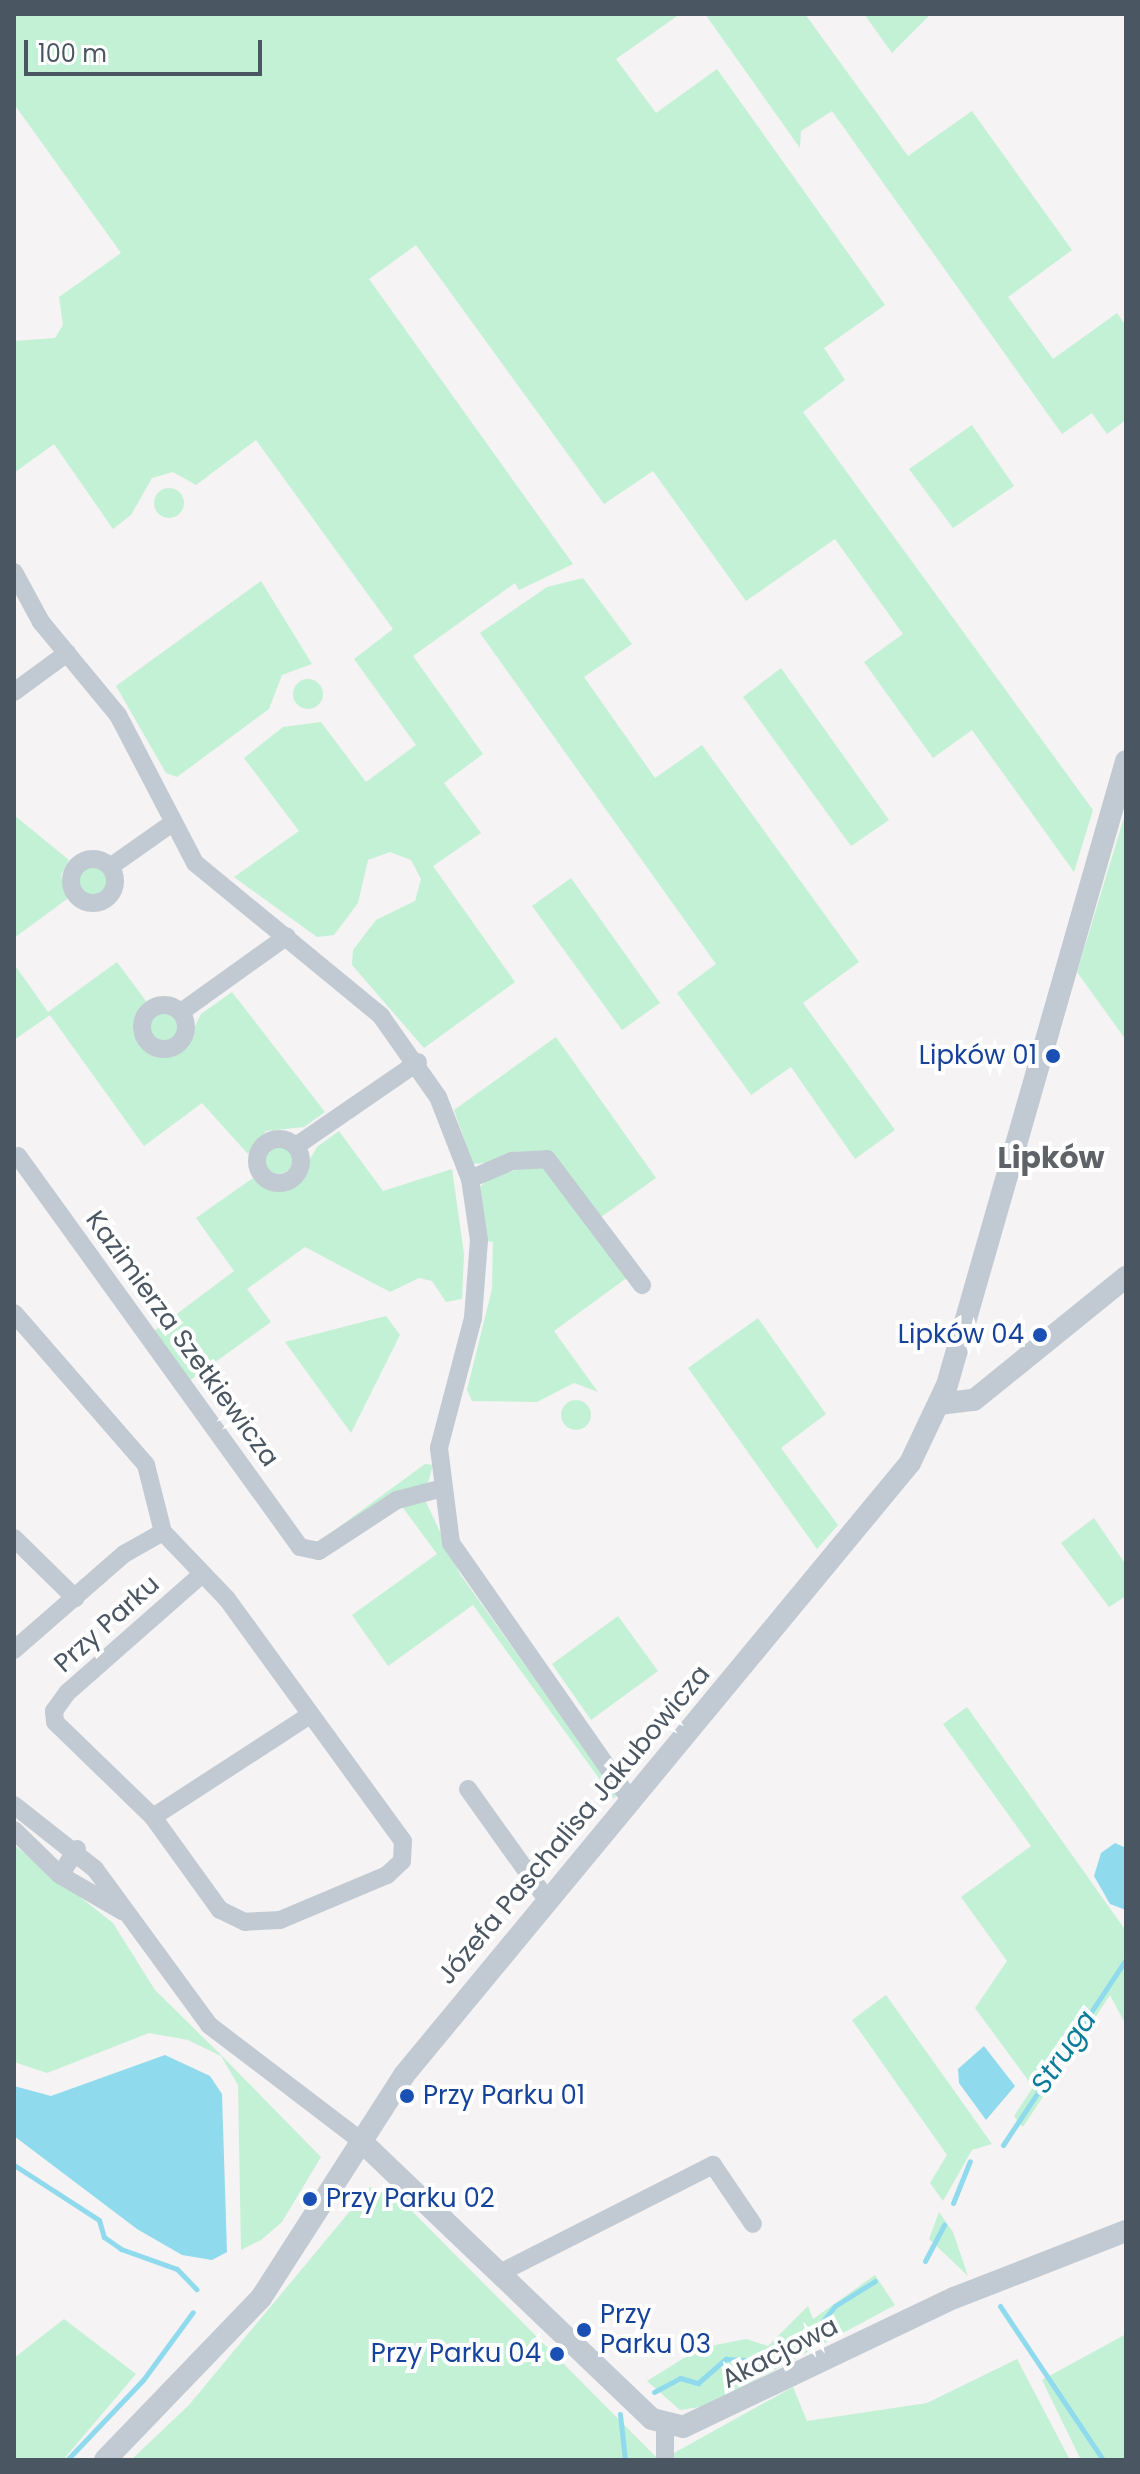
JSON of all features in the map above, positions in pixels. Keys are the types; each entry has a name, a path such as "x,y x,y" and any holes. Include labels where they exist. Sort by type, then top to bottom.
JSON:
{"street":[{"path":"14,572 26,601 135,743 171,824 224,891 287,936 381,1016 418,1062 470,1179 479,1281 444,1411 439,1489 464,1568 632,1802"},
{"path":"14,692 67,653"},
{"name":"Józefa Paschalisa Jakubowicza","path":"105,2460 261,2298 404,2075 910,1463 939,1404 1126,761"},
{"path":"110,867 171,824"},
{"path":"181,1012 287,936"},
{"path":"296,1146 418,1062"},
{"name":"Kazimierza Szetkiewicza","path":"18,1156 305,1551 319,1551 397,1500 439,1489"},
{"path":"470,1179 512,1161 547,1159 642,1285"},
{"path":"939,1404 974,1400 1126,1277"},
{"name":"Przy Parku","path":"14,1313 146,1465 163,1532 200,1576 227,1599 307,1717 399,1830 402,1861 387,1875 280,1920 245,1922 212,1901 153,1817 58,1729 54,1711 200,1576"},
{"name":"Przy Parku","path":"14,1650 124,1554 163,1532"},
{"name":"Przy Parku","path":"14,1538 75,1598"},
{"path":"153,1817 307,1717"},
{"path":"468,1789 548,1901"},
{"path":"14,1805 77,1849 209,2025 361,2141 665,2425 665,2460"},
{"path":"14,1830 60,1875 122,1911"},
{"path":"60,1875 77,1849"},
{"path":"500,2273 713,2165 753,2224"},
{"name":"Akacjowa","path":"665,2425 705,2423 954,2298 1126,2231"}],"green space":[{"path":"14,14 680,14 616,59 656,113 717,69 885,305 824,348 845,380 803,412 1093,810 1074,872 972,730 933,758 864,662 903,634 835,539 746,601 653,471 604,504 416,245 369,279 573,564 519,590 515,583 413,656 483,754 444,783 481,833 433,866 515,982 424,1048 352,965 353,950 376,920 415,901 421,879 411,860 390,852 368,860 358,903 334,935 317,937 234,877 299,831 244,758 283,727 321,722 366,782 416,745 354,659 393,629 256,440 196,485 173,472 152,478 131,515 113,529 54,444 14,473 14,341 55,338 63,325 59,297 121,253 14,104"},
{"path":"705,14 805,14 908,156 972,111 1072,250 1008,297 1053,359 1117,313 1126,326 1126,420 1107,434 1092,413 1062,434 832,111 801,131 800,148"},
{"path":"864,14 931,14 892,53"},
{"path":"972,425 1014,486 953,528 909,469"},
{"path":"169,488 180,492 184,503 180,514 169,518 158,514 154,503 158,492"},
{"path":"583,578 632,644 584,677 655,778 702,745 859,962 803,1003 895,1130 855,1159 791,1067 751,1095 677,993 716,964 480,633 547,587"},
{"path":"261,581 312,664 282,675 269,709 177,777 166,773 116,686"},
{"path":"781,668 889,820 851,846 743,697"},
{"path":"308,679 314,680 322,688 322,700 314,708 308,709 302,708 294,700 293,694 294,688 302,680"},
{"path":"1126,811 1126,1040 1077,972"},
{"path":"14,815 69,860 61,875 67,899 14,938"},
{"path":"92,866 98,867 106,875 106,887 98,895 92,896 86,895 78,887 77,881 78,875 86,867"},
{"path":"571,878 660,1003 622,1030 532,906"},
{"path":"117,962 146,1001 133,1032 151,1055 183,1051 201,1014 232,992 325,1112 304,1127 266,1131 248,1154 202,1103 144,1146 50,1015 14,1040 14,964 48,1012"},
{"path":"163,1012 169,1013 177,1021 177,1033 169,1041 163,1042 157,1041 149,1033 148,1027 149,1021 157,1013"},
{"path":"556,1037 656,1178 601,1217 554,1157 473,1164 454,1110"},
{"path":"339,1131 383,1191 452,1169 464,1254 462,1299 446,1302 432,1281 419,1278 390,1292 305,1247 247,1289 271,1322 189,1381 154,1331 234,1271 196,1218 253,1178 273,1190 293,1188 317,1147"},
{"path":"278,1144 284,1145 292,1153 292,1165 284,1173 278,1174 272,1173 264,1165 263,1159 264,1153 272,1145"},
{"path":"533,1165 545,1166 628,1277 554,1331 598,1392 574,1383 537,1402 472,1401 467,1390 492,1289 493,1242 486,1241 478,1189 489,1178"},
{"path":"386,1316 400,1335 351,1433 285,1342"},
{"path":"758,1318 826,1414 781,1448 838,1525 817,1549 688,1368"},
{"path":"576,1400 582,1401 590,1409 590,1421 582,1429 576,1430 570,1429 562,1421 561,1415 562,1409 570,1401"},
{"path":"425,1464 433,1465 428,1483 317,1543"},
{"path":"425,1500 460,1574 617,1794 614,1799 473,1605 388,1666 352,1615 437,1554 401,1505"},
{"path":"1094,1518 1126,1565 1126,1596 1109,1607 1061,1543"},
{"path":"618,1616 658,1671 591,1720 552,1664"},
{"path":"967,1707 1126,1931 1126,2025 1110,1995 1023,2127 1014,2116 1033,2087 975,2008 1007,1961 961,1897 1031,1846 943,1724"},
{"path":"14,1845 113,1923 155,1990 222,2056 321,2157 282,2222 261,2240 241,2250 238,2085 221,2056 188,2040 149,2033 47,2073 14,2062"},
{"path":"886,1995 992,2144 972,2150 943,2201 930,2183 947,2155 852,2020"},
{"path":"370,2187 396,2195 659,2460 131,2460 189,2405"},
{"path":"939,2212 953,2232 968,2276 929,2239"},
{"path":"875,2275 895,2305 707,2406 680,2410 647,2381 700,2348 746,2339 768,2346 808,2306 813,2319"},
{"path":"64,2319 136,2374 63,2460 14,2460 14,2358"},
{"path":"1126,2334 1126,2460 1081,2460 1042,2380"},
{"path":"1017,2359 1070,2460 674,2460 674,2453 793,2387 807,2421 927,2403"}],"water":[{"path":"1115,1843 1126,1848 1126,1910 1110,1904 1094,1876 1101,1853"},
{"path":"984,2046 1015,2086 986,2120 959,2083 958,2069"},
{"path":"165,2055 210,2076 222,2094 227,2252 212,2260 182,2255 137,2229 14,2136 14,2086 51,2096"}],"waterway":[{"name":"Struga","path":"1003,2145 1126,1959"},
{"name":"Struga","path":"953,2203 970,2161"},
{"path":"14,2165 99,2220 104,2237 121,2249 177,2269 196,2289"},
{"name":"Struga","path":"925,2261 944,2225"},
{"name":"Struga","path":"654,2392 680,2378 698,2383 726,2359 772,2361 802,2347 835,2306 875,2281"},
{"path":"1000,2306 1103,2460"},
{"path":"67,2460 143,2380 193,2312"},
{"name":"Struga","path":"620,2414 625,2460"}],"place":[{"name":"Lipków 01","path":"1053,1056"},
{"name":"Lipków 04","path":"1040,1335"},
{"name":"Przy Parku 01","path":"407,2096"},
{"name":"Przy Parku 02","path":"310,2199"},
{"name":"Przy Parku 03","path":"584,2330"},
{"name":"Przy Parku 04","path":"557,2354"}],"district":[{"name":"Lipków","path":"1051,1158"}]}
